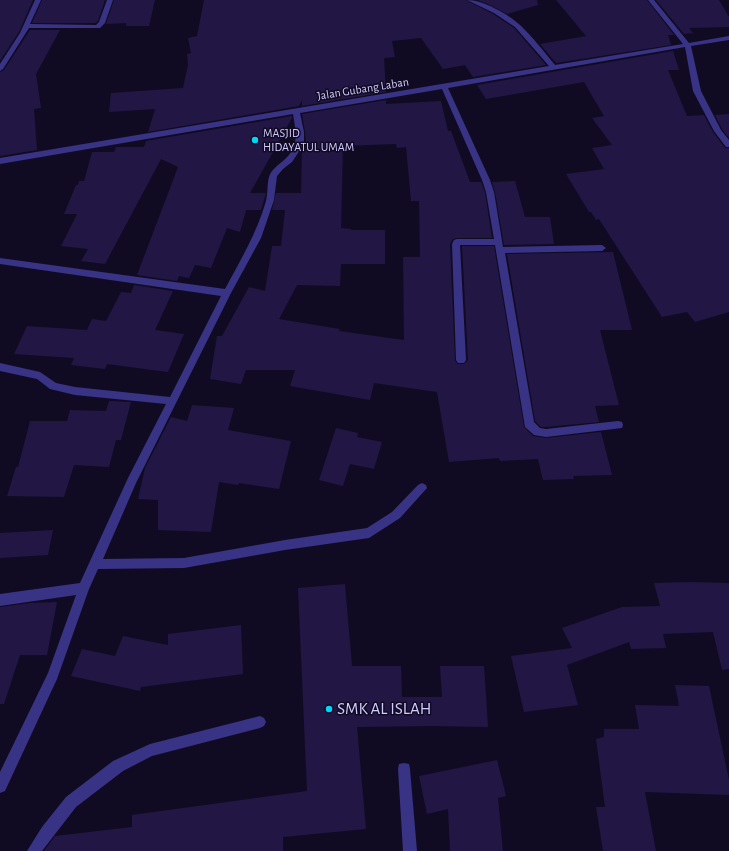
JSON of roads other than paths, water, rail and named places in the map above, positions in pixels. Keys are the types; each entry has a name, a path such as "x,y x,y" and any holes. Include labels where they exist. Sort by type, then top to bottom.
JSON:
{"street":[{"path":"0,69 26,26 38,0"},
{"path":"26,26 98,27 102,23 110,0"},
{"path":"470,0 496,12 517,26 553,67"},
{"path":"651,0 688,46 697,91 718,131 729,145"},
{"name":"Jalan Gubang Laban","path":"0,161 729,38"},
{"path":"444,86 490,192 516,356 529,424 538,432 546,433 618,426"},
{"path":"0,786 53,675 84,588 132,481 227,293 257,238 270,200 273,176 280,167 289,160 300,144 300,132 296,111"},
{"path":"461,360 457,242 464,241 499,246 602,248"},
{"path":"0,261 227,293"},
{"path":"0,367 40,376 53,386 75,391 172,401"},
{"path":"95,564 184,563 369,533 396,515 422,488"},
{"path":"0,600 84,588"},
{"path":"34,851 71,802 118,766 150,750 260,722"},
{"path":"404,769 410,851"}],"place":[{"name":"MASJID HIDAYATUL UMAM","path":"255,140"},
{"name":"SMK AL ISLAH","path":"329,709"}]}
